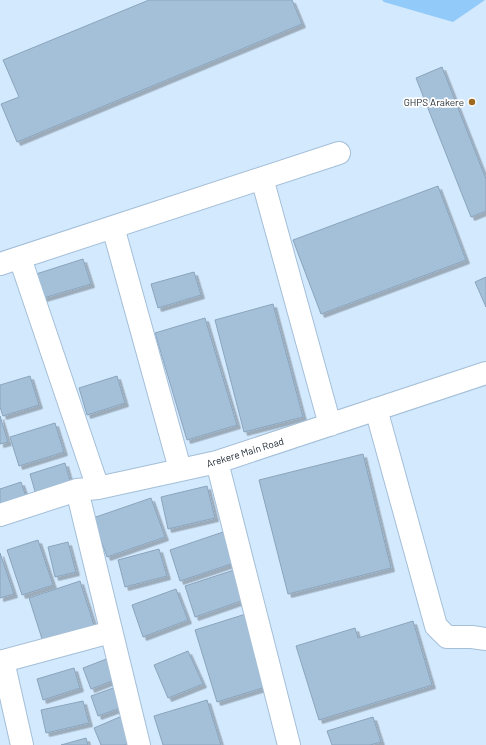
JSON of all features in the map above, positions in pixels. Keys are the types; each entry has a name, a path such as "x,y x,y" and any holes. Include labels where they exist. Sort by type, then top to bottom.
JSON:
{"street":[{"path":"0,264 339,153"},
{"path":"262,178 330,425"},
{"path":"113,227 180,469"},
{"path":"20,258 87,489 111,632 139,745"},
{"name":"Arekere Main Road","path":"0,515 87,489 217,462 486,373"},
{"path":"376,409 436,626 447,637 472,637 486,639"},
{"path":"217,462 288,745"},
{"path":"22,745 1,662 111,632"}],"shaded area":[{"path":"382,0 485,0 453,22 384,2"}],"building":[{"path":"149,0 292,0 302,24 17,142 1,104 19,97 3,60"},
{"path":"442,67 486,179 486,211 471,217 416,78"},
{"path":"438,186 466,260 321,314 293,240"},
{"path":"83,259 91,284 40,299 33,275"},
{"path":"194,272 201,295 158,308 151,284"},
{"path":"486,277 486,307 475,282"},
{"path":"273,304 303,417 244,432 215,320"},
{"path":"205,318 237,425 187,440 155,333"},
{"path":"30,376 39,405 3,416 0,407 0,385"},
{"path":"117,376 125,403 87,415 79,388"},
{"path":"0,416 8,442 0,444"},
{"path":"55,423 64,452 19,466 10,437"},
{"path":"363,454 391,568 288,594 259,480"},
{"path":"65,463 71,484 36,495 30,474"},
{"path":"21,482 28,503 0,513 0,489"},
{"path":"207,486 215,518 168,529 161,497"},
{"path":"151,498 165,537 107,557 93,518"},
{"path":"223,532 234,563 180,581 170,550"},
{"path":"38,540 53,585 22,595 7,550"},
{"path":"68,542 76,572 55,577 48,547"},
{"path":"159,549 167,576 125,587 118,560"},
{"path":"0,553 14,594 0,598"},
{"path":"234,570 244,600 195,617 185,586"},
{"path":"80,581 94,625 43,642 29,598"},
{"path":"176,589 188,620 143,637 132,605"},
{"path":"249,613 272,685 217,702 195,630"},
{"path":"413,621 432,685 319,720 296,646 355,628 358,638"},
{"path":"188,651 203,684 168,698 154,665"},
{"path":"109,658 117,679 91,689 83,668"},
{"path":"74,668 80,688 43,700 37,679"},
{"path":"116,687 123,707 98,716 91,696"},
{"path":"207,700 221,745 163,745 154,716"},
{"path":"83,701 89,723 46,733 41,710"},
{"path":"122,716 133,741 124,745 101,745 94,728"},
{"path":"373,717 381,742 370,745 332,745 327,731"},
{"path":"86,738 88,745 61,745"}],"place":[{"name":"GHPS Arakere","path":"472,102"}]}
